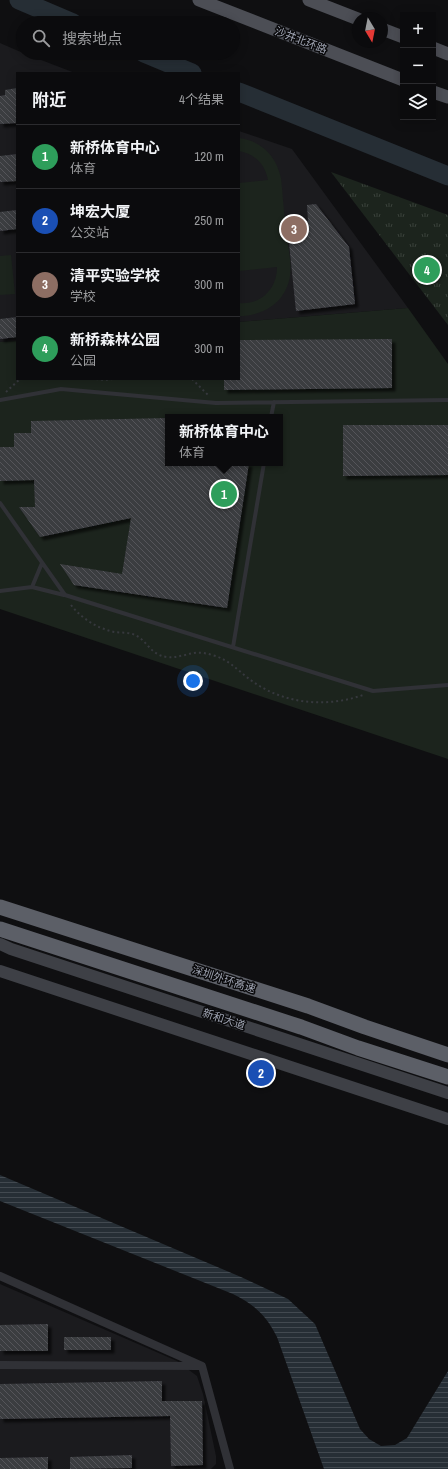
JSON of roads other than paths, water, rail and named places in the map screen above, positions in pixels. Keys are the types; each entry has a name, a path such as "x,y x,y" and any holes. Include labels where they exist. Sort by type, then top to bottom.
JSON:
{"highway":[{"name":"深圳外环高速","path":"0,906 308,1006 365,1027 448,1054"},
{"name":"深圳外环高速","path":"0,930 301,1027 358,1048 448,1077"}],"main road":[{"name":"沙井北环路","path":"199,0 240,16"},
{"path":"309,0 352,17"},
{"name":"沙井北环路","path":"240,16 400,79"},
{"path":"388,31 400,36"},
{"path":"436,49 448,54"},
{"path":"436,93 448,97"},
{"name":"新和大道","path":"0,944 11,949 448,1093"},
{"path":"0,971 448,1119"}],"street":[{"path":"0,1276 202,1366"},
{"path":"0,1365 202,1366"},
{"path":"202,1366 230,1469"}],"lane":[{"path":"0,400 61,389 216,403 448,400"},
{"path":"272,414 274,402"},
{"path":"233,647 263,466"},
{"path":"0,503 65,595"},
{"path":"32,588 42,563"},
{"path":"0,590 32,588 65,595 373,691 448,685"}],"waterway":[{"path":"19,0 57,16"},
{"path":"161,60 190,72"},
{"path":"240,92 448,176"}],"place":[{"name":"清平实验学校","path":"294,229"},
{"name":"新桥森林公园","path":"427,270"},
{"name":"新桥体育中心","path":"224,494"},
{"name":"坤宏大厦","path":"261,1073"}]}
